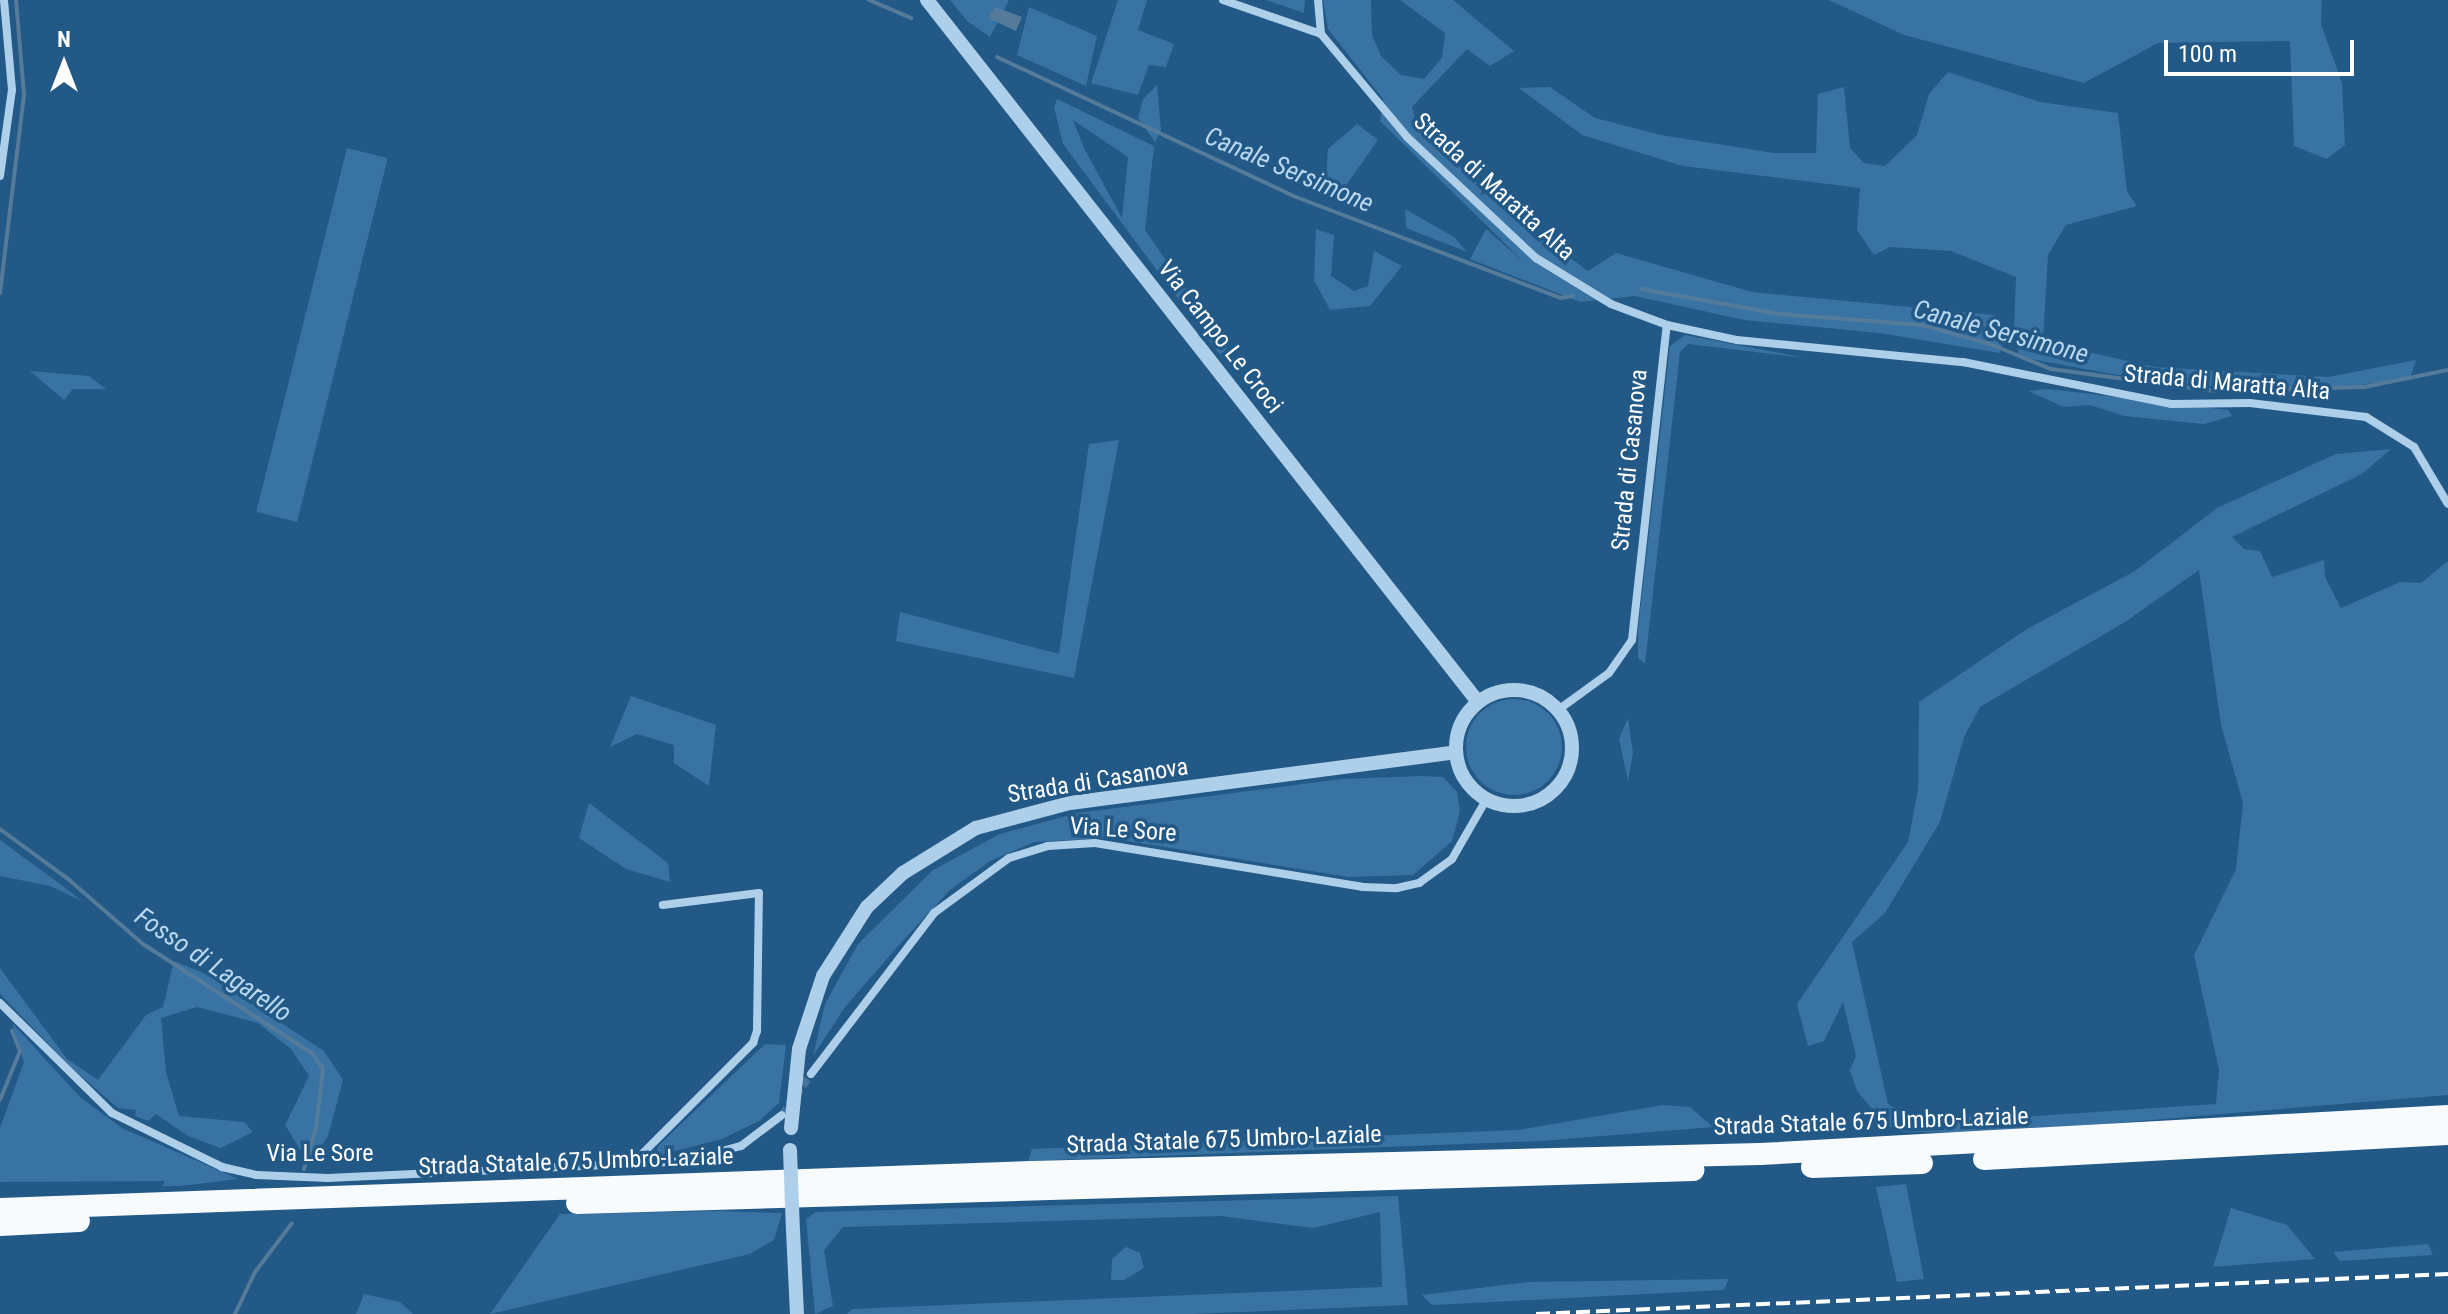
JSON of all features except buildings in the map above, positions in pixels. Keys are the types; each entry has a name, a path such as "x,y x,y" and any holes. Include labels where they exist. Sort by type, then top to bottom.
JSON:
{"highway":[{"name":"Strada Statale 675 Umbro-Laziale","path":"0,1209 1094,1170 1760,1154 2448,1116"},
{"name":"Strada Statale 675 Umbro-Laziale","path":"0,1225 1847,1166 2448,1134"}],"street":[{"path":"0,176 12,90 4,0"},
{"name":"Via Campo Le Croci","path":"927,0 1478,702"},
{"path":"1223,0 1321,34 1318,0"},
{"name":"Strada di Maratta Alta","path":"1321,34 1407,137 1536,258 1573,285 1667,325 1737,340 1963,362 2171,404 2250,403 2366,417 2414,447 2448,504"},
{"name":"Strada di Casanova","path":"1558,710 1609,673 1632,640 1667,325"},
{"path":"1519,690 1541,696 1558,710 1573,747 1560,785 1526,805 1486,800 1465,780 1455,752 1460,724 1478,702 1497,692 1519,690"},
{"name":"Strada di Casanova","path":"797,1314 790,1150 799,1049 823,976 867,907 903,873 976,828 1045,807 1455,752"},
{"name":"Via Le Sore","path":"811,1074 934,913 1009,858 1048,846 1095,843 1363,887 1397,888 1419,883 1452,859 1486,800"},
{"path":"631,1165 753,1043 757,1031 759,893 663,905"},
{"name":"Via Le Sore","path":"0,1003 112,1113 240,1173 328,1178 631,1165 716,1155 763,1134 782,1115"}],"shaded area":[{"path":"950,0 1009,0 990,37 967,21"},
{"path":"1118,0 1147,0 1138,30 1174,44 1166,67 1149,65 1138,95 1091,83"},
{"path":"1266,0 1305,0 1304,13"},
{"path":"1323,0 1371,0 1372,35 1381,56 1401,75 1424,79 1442,58 1445,33 1400,0 1453,0 1514,51 1490,66 1467,49 1412,107 1418,127 1506,211 1588,271 1616,253 1752,292 1994,315 2005,327 2000,353 1879,333 1744,320 1635,296 1580,302 1470,259 1486,229 1525,263 1380,121 1383,99 1328,29"},
{"path":"1829,0 2322,0 2321,24 2342,83 2345,145 2327,159 2294,146 2290,41 2158,43 2084,83 1904,35"},
{"path":"995,7 1022,17 1016,31 988,18"},
{"path":"1029,7 1097,36 1086,86 1017,55"},
{"path":"1948,72 2040,102 2118,113 2127,192 2137,206 2066,225 2048,255 2043,342 2155,367 2328,377 2416,360 2410,378 2304,393 2151,381 2019,357 2014,328 2016,277 1951,251 1890,247 1874,255 1857,230 1860,188 1683,166 1582,135 1519,88 1550,87 1595,118 1661,135 1774,153 1816,153 1818,94 1844,87 1850,148 1864,163 1885,166 1917,135 1929,94"},
{"path":"1157,85 1161,130 1155,142 1138,118 1143,99"},
{"path":"1057,99 1154,146 1145,230 1233,357 1223,359 1063,144 1054,107","holes":["1073,120 1128,157 1122,218 1085,150"]},
{"path":"1357,124 1378,140 1340,194 1326,178 1328,149"},
{"path":"347,148 388,158 297,522 256,512"},
{"path":"1405,209 1454,237 1467,252 1406,228"},
{"path":"1316,229 1334,235 1331,276 1354,291 1368,286 1374,251 1402,266 1370,306 1330,310 1314,280"},
{"path":"1685,335 1806,358 1688,344 1680,352 1645,664 1638,658 1638,630 1670,346"},
{"path":"30,371 89,376 106,389 73,389 64,400"},
{"path":"2049,389 2228,410 2232,416 2204,424 2124,416 2090,405 2064,407 2028,391"},
{"path":"1119,440 1074,678 896,641 900,612 1059,654 1089,444"},
{"path":"2391,449 2362,474 2232,537 2244,549 2260,551 2272,577 2324,560 2325,577 2341,608 2400,582 2421,583 2448,561 2448,1095 1995,1133 1900,1132 1885,1124 1857,1091 1850,1070 1856,1056 1843,1002 1824,1041 1808,1046 1797,1004 1908,842 1918,790 1919,702 2027,629 2135,571 2217,508 2336,454","holes":["2199,570 2221,725 2243,803 2236,869 2194,955 2219,1070 2216,1104 1989,1119 1932,1111 1908,1116 1888,1104 1852,942 1885,913 1940,822 1964,737 1980,707 2125,622"]},
{"path":"631,696 716,725 709,786 674,763 674,745 637,734 610,747"},
{"path":"1514,699 1532,703 1548,713 1558,729 1562,747 1558,765 1548,781 1532,791 1514,795 1496,791 1480,781 1470,765 1466,747 1470,729 1480,713 1496,703"},
{"path":"1628,718 1633,753 1628,781 1619,739"},
{"path":"1443,777 1457,792 1460,811 1452,841 1413,875 1348,877 1109,838 1034,842 990,861 950,890 899,945 845,1007 813,1056 825,1004 858,944 933,870 1000,834 1077,813 1342,779"},
{"path":"589,803 668,863 670,882 626,869 579,838"},
{"path":"0,840 82,901 50,886 0,876"},
{"path":"174,961 206,974 324,1051 343,1080 328,1136 309,1164 285,1125 309,1076 291,1049 258,1023 197,1007 161,1018 166,1072 179,1116 244,1122 253,1132 221,1148 188,1136 156,1114 148,1121 135,1116 136,1110 118,1108 74,1070 0,994 0,968 67,1059 98,1080 146,1015 163,1007"},
{"path":"12,1023 81,1098 122,1128 238,1179 181,1186 162,1186 165,1181 0,1182 0,1128 24,1062"},
{"path":"765,1044 786,1045 779,1103 759,1121 722,1139 656,1156 658,1146"},
{"path":"1663,1105 1690,1107 1713,1127 1541,1141 1028,1161 1032,1149 1518,1130"},
{"path":"1906,1184 1924,1279 1897,1282 1876,1187"},
{"path":"1398,1196 1408,1305 1191,1314 847,1314 852,1309 1382,1287 1380,1212 1313,1228 1221,1216 843,1227 824,1250 833,1306 815,1314 806,1219 816,1212"},
{"path":"2231,1208 2287,1225 2315,1259 2213,1267"},
{"path":"782,1213 774,1240 750,1254 490,1314 560,1214"},
{"path":"2428,1244 2433,1255 2340,1261 2333,1252"},
{"path":"1126,1247 1140,1253 1144,1268 1124,1280 1111,1280 1112,1259"},
{"path":"1729,1279 1724,1290 1432,1305 1422,1295 1528,1282"},
{"path":"364,1294 400,1302 413,1314 356,1314"}],"waterway":[{"name":"Fosso di Lagarello","path":"0,293 24,95 16,0"},
{"name":"Canale Sersimone","path":"869,0 911,18"},
{"name":"Canale Sersimone","path":"997,57 1296,197 1560,298 1573,296"},
{"name":"Canale Sersimone","path":"1641,289 1780,314 1922,325 1990,344 2051,369 2213,391 2364,387 2448,370"},
{"name":"Fosso di Lagarello","path":"0,829 67,878 143,944 313,1054 323,1069 316,1128 304,1169"},
{"path":"0,1100 20,1051 12,1031"},
{"name":"Fosso di Lagarello","path":"235,1314 255,1272 292,1223"}],"tunnel":[{"path":"782,1115 811,1074"}],"railway":[{"path":"1536,1314 2448,1274"}]}
